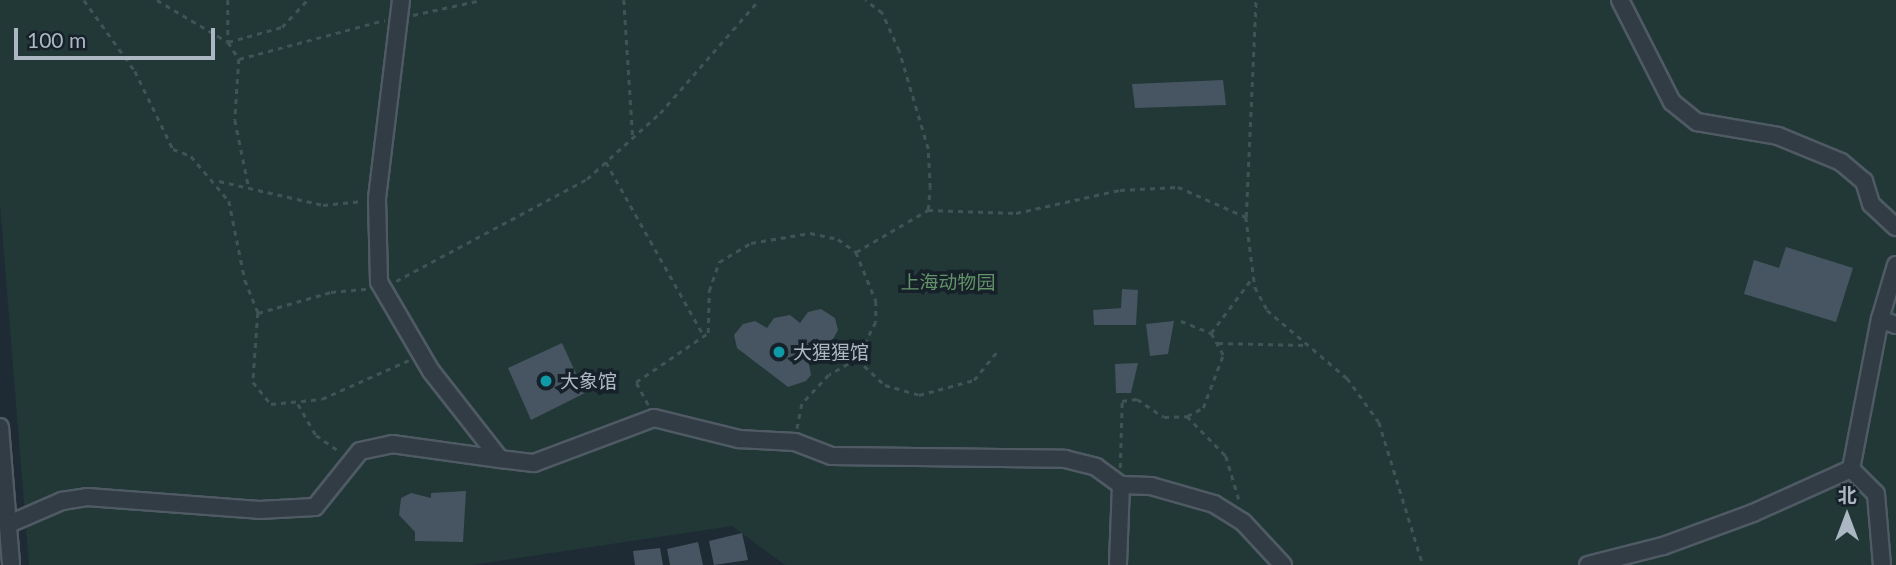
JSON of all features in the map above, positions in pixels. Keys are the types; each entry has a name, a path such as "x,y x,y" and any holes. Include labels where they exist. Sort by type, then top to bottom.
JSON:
{"street":[{"path":"401,0 377,199 383,288 421,355 500,458"},
{"path":"1620,0 1672,102 1697,122 1778,136 1841,162 1864,181 1871,204 1896,227"},
{"path":"1851,469 1880,319 1896,265"},
{"path":"1880,319 1896,325"},
{"path":"9,524 62,501 87,497 259,510 315,507 359,451 392,444 534,463 654,418 739,439 795,442 831,456 1065,459 1096,467 1121,485 1190,494 1243,522 1283,565"},
{"path":"0,427 11,565"},
{"path":"1588,565 1740,518 1851,469"},
{"path":"1851,469 1876,494 1882,565"},
{"path":"1118,563 1121,485"}],"path":[{"path":"84,0 135,71 173,149 191,156 218,181 229,201 245,280 258,313 253,382 271,404 298,404 322,399 421,355"},
{"path":"157,0 228,42 239,59 235,120 249,188"},
{"path":"228,0 228,42"},
{"path":"228,42 282,27 307,0"},
{"path":"239,59 328,31 481,0"},
{"path":"624,0 633,139"},
{"path":"258,313 331,292 383,288 587,178 633,139 759,0"},
{"path":"865,0 882,13 921,124 928,149 928,210"},
{"path":"1256,0 1246,217 1253,276 1267,310 1347,378 1380,422 1423,565"},
{"path":"606,162 704,336"},
{"path":"218,181 323,205 377,199"},
{"path":"856,252 928,210 1016,213 1119,190 1178,187 1246,217"},
{"path":"654,418 636,382 704,336 719,262 751,243 810,233 838,239 856,252 876,301 876,323 857,359 829,375 802,404 795,442"},
{"path":"1211,333 1253,276"},
{"path":"1121,485 1122,401 1137,399 1164,417 1187,416 1203,408 1214,388 1223,355 1218,343 1211,333 1181,321"},
{"path":"1218,343 1308,345"},
{"path":"857,359 885,385 919,395 974,380 997,352"},
{"path":"298,404 316,436 352,460"},
{"path":"1187,416 1226,456 1243,522"}],"green space":[{"name":"上海动物园","path":"0,0 1896,0 1896,565 785,565 732,526 471,565 29,565 0,204"}],"building":[{"path":"1223,80 1226,105 1135,108 1132,84"},
{"path":"1786,247 1853,268 1836,322 1744,294 1754,260 1779,268"},
{"path":"1122,289 1138,290 1136,325 1094,325 1093,310 1121,308"},
{"name":"大猩猩馆","path":"821,309 835,318 838,330 830,345 808,359 811,375 806,381 788,387 737,348 734,335 743,324 755,321 767,328 774,318 790,315 800,323 808,312"},
{"path":"1174,321 1168,354 1150,356 1146,324"},
{"name":"大象馆","path":"562,343 585,393 531,420 508,368"},
{"path":"1138,363 1131,393 1116,393 1115,364"},
{"path":"466,491 463,542 415,541 415,532 399,515 401,498 411,493 431,498 431,493"},
{"path":"742,533 748,560 714,565 709,541"},
{"path":"698,542 703,565 670,565 667,549"},
{"path":"660,548 663,565 635,565 633,551"}],"place":[{"name":"大猩猩馆","path":"779,352"},
{"name":"大象馆","path":"546,381"}]}
